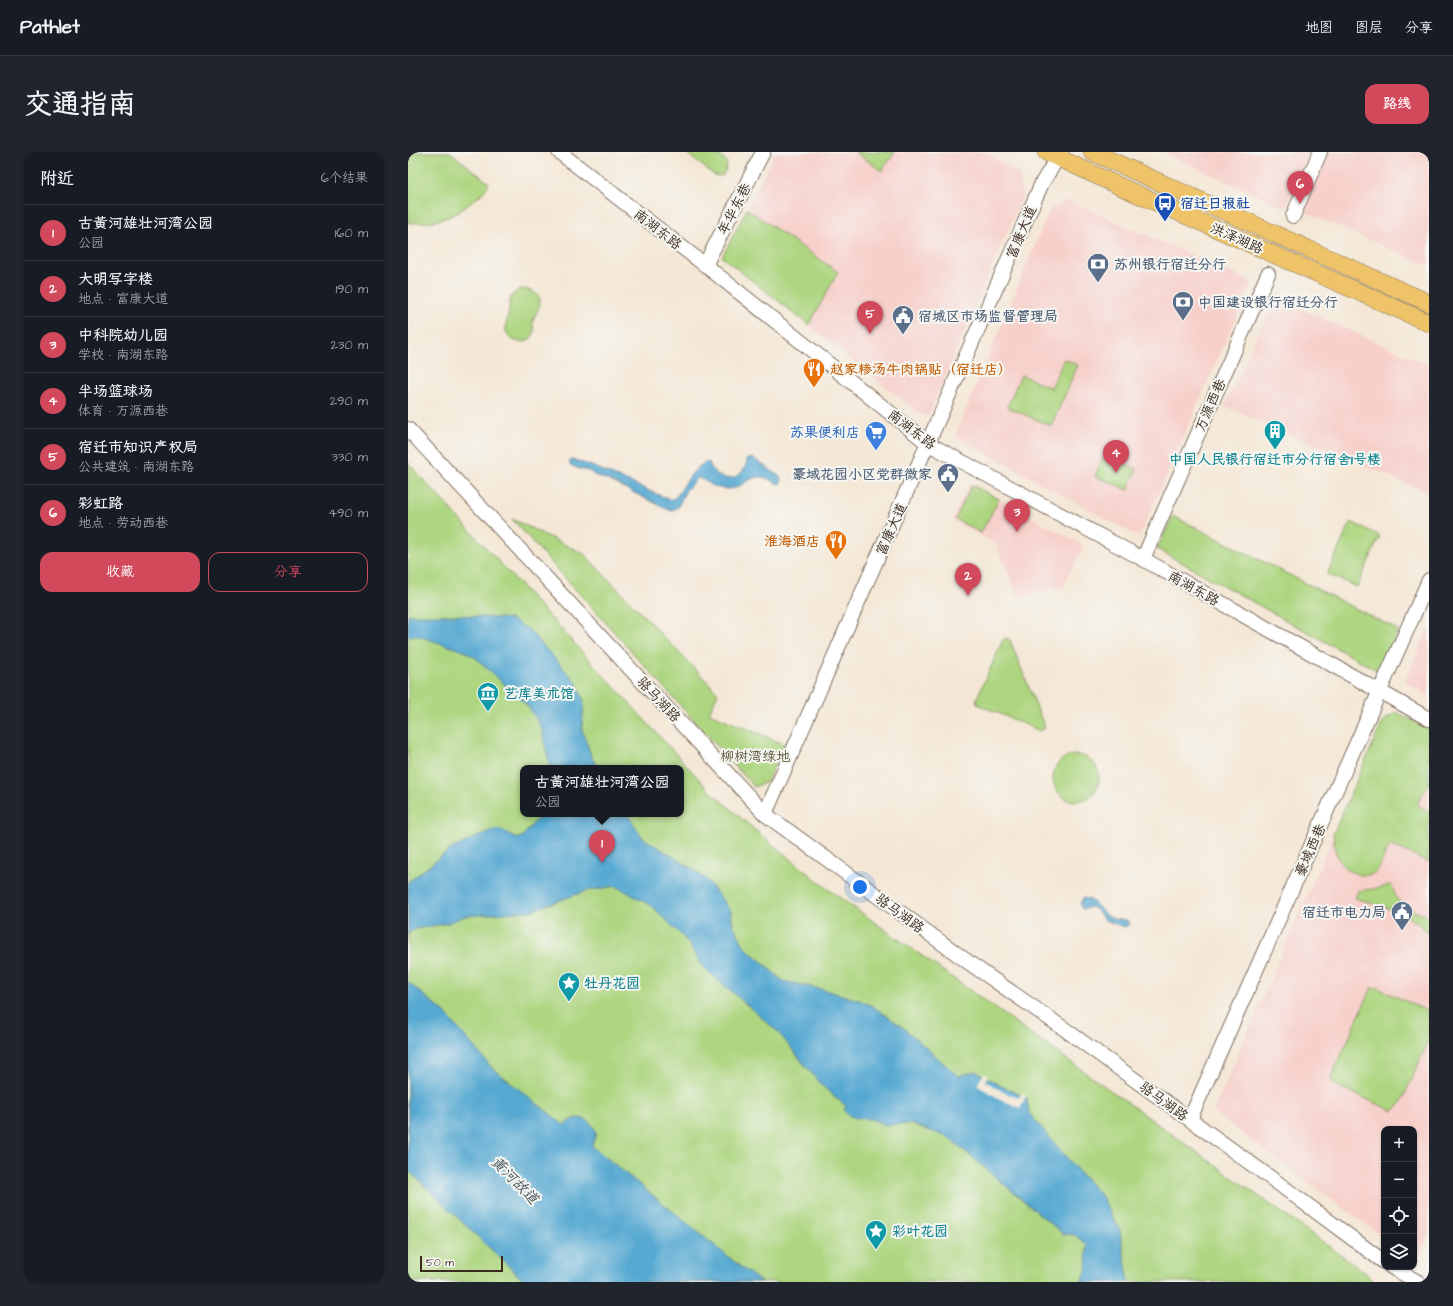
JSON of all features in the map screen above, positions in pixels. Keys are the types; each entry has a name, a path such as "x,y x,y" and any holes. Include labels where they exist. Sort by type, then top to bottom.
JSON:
{"main road":[{"name":"洪泽湖路","path":"1092,152 1429,303"},
{"name":"洪泽湖路","path":"1055,154 1429,323"}],"street":[{"name":"南湖东路","path":"559,152 705,265 929,444 1143,559 1429,719"},
{"name":"年华东巷","path":"705,265 763,152"},
{"path":"1293,216 1320,152"},
{"name":"富康大道","path":"765,814 929,444 1055,154"},
{"name":"万源西巷","path":"1143,559 1268,274"},
{"name":"骆马湖路","path":"408,429 765,814 961,957 1190,1119 1381,1260"},
{"name":"豪域西巷","path":"1190,1119 1429,580"},
{"path":"1396,1270 1418,1282"}],"shaded area":[{"path":"775,152 986,152 1020,175 1022,198 928,416 917,412 809,325 837,272 747,209"},
{"path":"1162,152 1310,152 1285,208"},
{"path":"1329,152 1429,152 1429,266 1303,211"},
{"path":"1067,200 1252,282 1139,537 955,436 1050,209"},
{"path":"1275,298 1429,365 1429,493 1224,406"},
{"path":"970,483 1084,546 1063,586 1019,598 996,544 952,520"},
{"path":"1429,626 1429,696 1405,682"},
{"path":"1396,712 1429,729 1429,1235 1417,1262 1417,1126 1381,1126 1381,1236 1213,1112 1383,721"}],"green space":[{"path":"408,152 450,152 489,183 488,186 478,197 451,216 435,221 408,223"},
{"path":"685,152 710,153 723,158 726,162 726,168 722,176 714,175"},
{"path":"855,152 895,152 882,171"},
{"path":"747,209 838,272 809,325 722,257"},
{"path":"520,289 535,293 540,299 540,303 534,317 534,330 532,337 526,341 520,342 511,338 507,334 506,323 511,298"},
{"path":"1064,359 1078,365 1051,426 1007,407 1021,375 1051,388"},
{"path":"1104,455 1137,469 1128,490 1095,476"},
{"path":"408,463 709,790 763,837 828,889 1365,1272 1373,1282 408,1282"},
{"path":"972,485 999,499 981,533 955,519"},
{"path":"1173,516 1398,630 1380,672 1157,549"},
{"name":"柳树湾绿地","path":"512,519 584,554 718,693 709,713 784,744 767,782 754,787"},
{"path":"1351,522 1380,536 1357,587 1327,574"},
{"path":"1006,638 1010,640 1045,728 1040,731 977,704 976,700 1003,640"},
{"path":"1396,712 1429,729 1429,783 1418,802 1420,807 1429,811 1429,862 1391,845 1376,872 1369,875 1359,875 1350,871 1341,863 1336,853 1333,834 1383,721"},
{"path":"1076,755 1089,759 1095,765 1099,778 1095,791 1089,797 1076,801 1063,797 1057,791 1053,778 1057,765 1063,759"},
{"path":"1389,885 1392,886 1395,895 1405,907 1429,915 1429,934 1420,925 1403,913 1355,898 1358,891 1380,888"},
{"path":"1372,987 1378,988 1429,1012 1429,1040 1400,1105 1393,1111 1333,1084 1331,1078"}],"water":[{"path":"753,458 778,475 782,480 781,483 779,484 766,478 756,477 732,489 722,489 698,478 686,490 678,507 671,511 610,481 594,475 589,471 570,465 569,462 572,459 597,468 668,499 673,499 693,472 703,464 709,462 717,475 730,478 736,477 741,473 745,467 747,459"},
{"path":"408,615 457,615 511,619 529,630 576,682 584,701 582,730 592,758 596,765 549,765 541,727 528,706 476,658 464,651 415,635 408,637"},
{"path":"539,817 629,817 643,838 692,868 707,880 731,911 733,925 745,947 783,981 821,989 859,1000 874,1007 904,1028 958,1076 976,1071 1001,1086 1027,1098 1029,1113 1078,1171 1101,1195 1120,1231 1129,1282 1081,1282 1086,1272 1087,1245 1075,1235 1063,1234 948,1137 910,1124 886,1125 871,1119 856,1118 848,1115 844,1111 846,1106 821,1085 778,1032 703,967 687,941 652,906 616,886 586,891 530,911 465,916 448,923 415,929 408,934 408,882 451,849 492,830 502,830 518,839 523,836"},
{"path":"1083,898 1094,902 1105,914 1110,917 1117,920 1127,920 1129,923 1128,925 1124,927 1105,920 1096,910 1091,907 1082,909 1080,904"},
{"name":"黄河故道","path":"408,982 444,1012 491,1067 564,1125 573,1119 578,1118 583,1118 591,1123 596,1133 592,1146 761,1282 525,1282 408,1170"}],"pier":[{"path":"984,1073 988,1075 985,1081 1003,1092 1019,1098 1022,1093 1026,1095 1020,1108 998,1098 977,1085"}],"place":[{"name":"彩虹路","path":"1300,204"},
{"name":"宿迁日报社","path":"1165,222"},
{"name":"苏州银行宿迁分行","path":"1098,284"},
{"name":"中国建设银行宿迁分行","path":"1183,322"},
{"name":"宿迁市知识产权局","path":"870,334"},
{"name":"宿城区市场监督管理局","path":"903,336"},
{"name":"赵家糁汤牛肉锅贴（宿迁店）","path":"814,388"},
{"name":"中国人民银行宿迁市分行宿舍1号楼","path":"1275,450"},
{"name":"苏果便利店","path":"876,452"},
{"name":"半场篮球场","path":"1116,473"},
{"name":"豪域花园小区党群微家","path":"948,494"},
{"name":"中科院幼儿园","path":"1017,532"},
{"name":"淮海酒店","path":"836,560"},
{"name":"大明写字楼","path":"968,596"},
{"name":"艺库美术馆","path":"488,712"},
{"name":"古黄河雄壮河湾公园","path":"602,863"},
{"name":"宿迁市电力局","path":"1402,932"},
{"name":"牡丹花园","path":"569,1002"},
{"name":"彩叶花园","path":"876,1250"}]}
